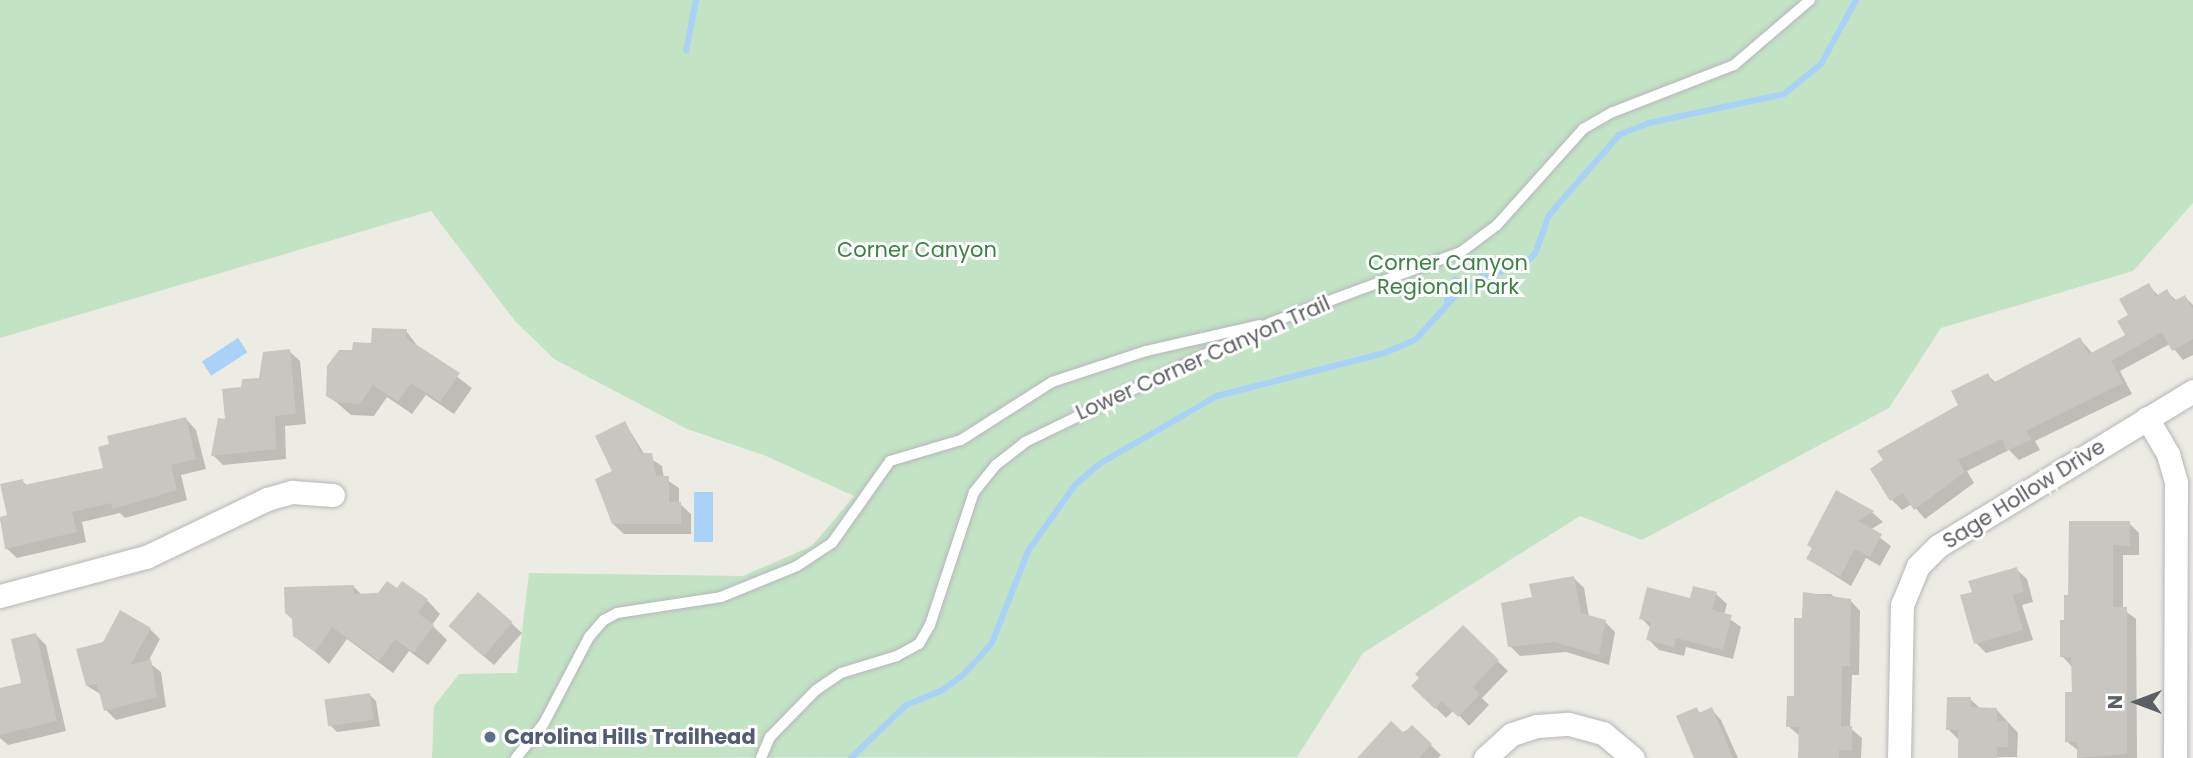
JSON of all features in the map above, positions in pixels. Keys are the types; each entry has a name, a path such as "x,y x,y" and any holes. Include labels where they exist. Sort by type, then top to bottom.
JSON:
{"street":[{"name":"Sage Hollow Drive","path":"1899,758 1902,605 1918,566 1938,546 2193,391"},
{"path":"2147,418 2168,454 2176,482 2175,758"},
{"path":"0,596 146,557 267,499 292,492 333,495"},
{"path":"1485,758 1512,734 1537,726 1569,724 1603,733 1633,758"}],"lane":[{"name":"Lower Corner Canyon Trail","path":"761,758 770,737 816,690 841,673 897,656 919,644 930,625 966,511 996,465 1072,416 1270,323 1447,258 1480,241 1583,129 1614,112 1734,65 1810,0"},
{"path":"516,758 544,723 589,638 617,613 721,597 797,566 832,543 890,461 961,440 1071,373 1206,335 1270,323"}],"green space":[{"path":"0,0 2193,0 2193,203 2133,271 1941,328 1889,408 1642,540 1580,516 1363,653 1297,757 432,758 434,706 459,674 517,673 529,573 743,576 812,546 854,496 766,456 687,429 554,359 515,321 431,211 0,338"}],"water":[{"path":"1487,259 1502,287 1494,291 1478,273 1478,264"},
{"path":"238,338 247,352 211,376 202,361"},
{"path":"694,492 713,492 713,542 694,542"}],"building":[{"path":"2149,283 2156,296 2167,289 2174,301 2185,295 2193,309 2193,339 2172,351 2162,332 2111,361 2123,383 2026,431 2031,439 2007,451 2002,439 1958,460 1965,472 1914,510 1903,493 1890,501 1870,469 1883,460 1877,451 1958,405 1951,391 1988,373 1993,383 2080,337 2089,354 2125,335 2117,321 2128,315 2119,299"},
{"path":"372,328 407,329 406,338 460,373 440,402 411,383 398,402 373,385 360,404 336,402 326,396 327,366 339,350 352,350 353,342 371,343"},
{"path":"290,349 296,414 275,416 276,449 211,456 218,418 225,419 222,389 241,387 242,379 259,378 263,352"},
{"path":"186,417 196,459 171,465 177,490 113,509 111,503 72,512 77,532 5,549 0,517 7,515 0,484 23,479 24,485 103,468 98,447 109,444 107,436"},
{"path":"625,421 641,453 652,453 656,476 669,476 669,502 681,502 681,524 612,524 595,479 612,471 595,436"},
{"path":"1836,490 1874,511 1858,521 1882,534 1870,557 1855,549 1840,577 1806,559 1812,548 1807,545"},
{"path":"2069,521 2130,521 2130,546 2113,545 2113,607 2127,607 2127,754 2077,758 2077,742 2065,742 2065,692 2072,692 2071,657 2060,657 2060,620 2064,620 2064,595 2068,595"},
{"path":"2017,567 2024,591 2013,595 2023,630 1974,644 1960,595 1972,592 1968,581"},
{"path":"1574,576 1581,613 1606,620 1599,655 1554,642 1508,647 1501,603 1532,597 1529,584"},
{"path":"387,581 397,588 402,581 428,599 418,613 434,625 414,653 395,639 379,661 332,627 315,652 293,636 292,619 285,613 284,587 354,585 354,594 378,593"},
{"path":"1693,586 1717,592 1712,610 1732,615 1723,650 1676,638 1674,647 1646,640 1651,622 1639,619 1647,587 1690,598"},
{"path":"478,592 513,622 483,656 448,626"},
{"path":"1803,592 1851,599 1850,666 1842,666 1841,726 1852,726 1852,751 1839,750 1839,758 1798,758 1799,727 1786,727 1787,696 1794,696 1794,618 1802,618"},
{"path":"120,610 151,628 130,665 151,659 157,697 104,711 97,684 86,686 76,649 103,642"},
{"path":"1463,625 1499,660 1473,687 1480,694 1458,717 1442,701 1435,709 1411,686 1419,678 1415,674"},
{"path":"36,633 57,721 0,735 0,688 21,683 11,639"},
{"path":"370,693 374,720 328,726 324,699"},
{"path":"1947,697 1971,697 1971,707 1997,708 1997,721 2008,721 2008,747 1997,747 1997,758 1958,758 1958,730 1946,730"},
{"path":"1697,707 1699,713 1712,707 1733,758 1694,758 1676,716"},
{"path":"1391,721 1404,733 1412,725 1432,744 1419,758 1357,758"}],"waterway":[{"path":"686,51 696,0"},
{"path":"851,758 906,705 941,691 963,675 992,643 1028,551 1075,485 1099,464 1217,396 1385,353 1416,339 1458,293 1495,273 1524,265 1535,254 1549,215 1619,135 1649,123 1784,94 1821,64 1856,0"},
{"path":"1447,300 1455,279"}],"place":[{"name":"Carolina Hills Trailhead","path":"490,737"}],"park label":[{"name":"Corner Canyon","path":"917,250"},
{"name":"Corner Canyon Regional Park","path":"1448,275"}]}
